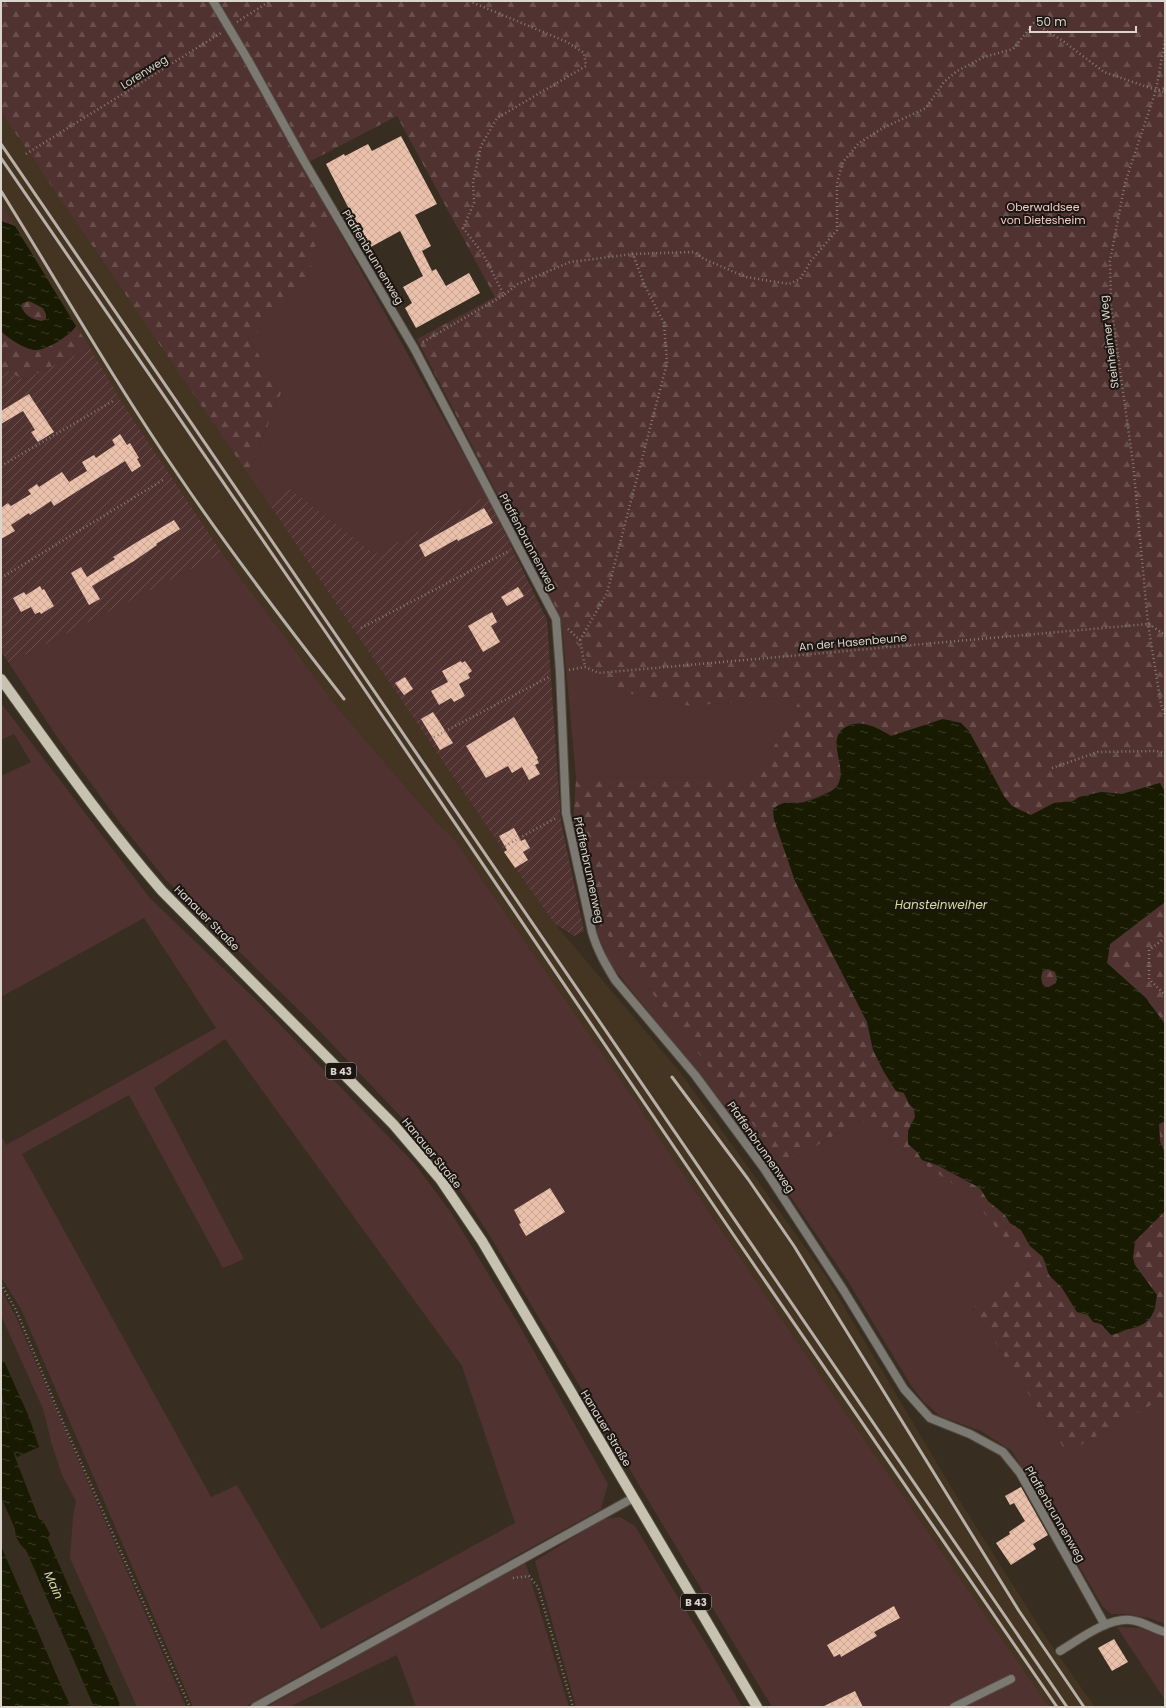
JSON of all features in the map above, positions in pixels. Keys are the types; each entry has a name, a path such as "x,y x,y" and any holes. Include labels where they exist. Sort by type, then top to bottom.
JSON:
{"main road":[{"name":"Hanauer Straße","path":"1,679 98,813 162,891 393,1124 440,1179 482,1241 757,1707"}],"lane":[{"name":"Pfaffenbrunnenweg","path":"213,1 248,60 304,161 414,348 556,619 560,672 566,813 597,949 615,980 695,1075 754,1155 844,1291 904,1389 930,1418 970,1434 1003,1452 1020,1473 1106,1625"},
{"path":"255,1707 633,1498"},
{"path":"1060,1651 1114,1621 1130,1620 1144,1623 1165,1632"},
{"path":"954,1707 1011,1679"}],"path":[{"path":"236,22 270,1"},
{"path":"469,1 566,42 584,53 586,66 497,118 481,146 473,182 474,203 463,228 483,254 504,295"},
{"path":"414,348 504,295 518,284 570,262 633,254 694,252 704,259 746,277 789,284 800,279 811,261 837,230 837,183 843,162 859,143 883,128 926,108 944,82 957,71 984,57 1013,49 1034,23 1063,41 1104,72 1165,92"},
{"name":"Lorenweg","path":"26,154 223,31"},
{"name":"Steinheimer Weg","path":"1165,40 1156,90 1125,183 1110,261 1111,305 1133,464 1148,624 1161,704 1165,717"},
{"path":"1156,90 1165,88"},
{"path":"580,640 607,592 667,363 664,323 644,284 633,254"},
{"path":"1,466 113,401"},
{"path":"1,578 163,480"},
{"path":"361,628 498,556 519,547"},
{"path":"556,619 580,640 586,667"},
{"path":"1148,624 1165,635"},
{"name":"An der Hasenbeune","path":"434,737 560,672 586,667 599,673 1148,624"},
{"path":"1052,768 1098,752 1156,751 1165,753"},
{"path":"505,846 566,813"},
{"path":"1165,938 1149,950 1149,979 1165,995"},
{"path":"1,1284 16,1310 58,1411 190,1707"},
{"path":"507,1582 514,1578 528,1576 538,1587 573,1707"}],"shaded area":[{"path":"1,112 515,868 555,924 680,1072 827,1278 951,1487 1047,1639 1095,1707 1049,1707 819,1374 642,1111 455,840 437,823 337,707 222,553 120,399 1,204"}],"green space":[{"name":"Oberwaldsee von Dietesheim","path":"1,1 1165,1 1165,792 1160,783 1122,794 1101,792 1079,797 1073,801 1054,803 1031,815 1012,806 1003,796 978,747 961,723 943,719 891,736 872,726 839,760 841,774 838,784 833,790 804,802 782,803 782,843 795,881 867,1022 873,1050 896,1091 904,1093 909,1104 914,1109 915,1117 908,1131 908,1144 917,1152 922,1160 937,1165 980,1188 988,1201 1005,1215 1010,1223 1021,1230 1030,1246 1043,1257 1049,1275 1062,1288 1077,1312 1088,1315 1093,1322 1101,1324 1105,1329 1118,1334 1128,1329 1136,1328 1155,1311 1157,1295 1135,1265 1133,1258 1135,1241 1165,1211 1165,1397 1067,1453 973,1308 1030,1268 969,1195 860,1120 784,1165 600,925 573,827 576,778 757,777 802,696 690,706 613,690 562,625 557,610 417,339 495,297 397,116 303,165 330,215 317,240 307,282 250,340 281,393 248,474 1,112"},
{"path":"1,204 15,226 1,221"},
{"path":"330,215 487,496 375,554 290,490 268,503 248,474 281,393 250,340 307,282 317,240"},
{"path":"29,301 39,306 43,310 46,319 42,321 32,318 24,312 21,305"},
{"path":"76,326 90,348 24,380 1,367 1,331 16,343 34,350 39,350 57,342 69,334"},
{"path":"90,348 120,399 222,553 9,663 1,652 1,367 24,380"},
{"path":"290,489 375,554 487,496 547,620 561,822 584,931 574,936 555,924 515,868 268,503"},
{"path":"222,553 337,707 437,823 455,840 642,1111 819,1374 1049,1707 772,1707 490,1236 449,1173 427,1144 310,1021 165,879 117,819 57,737 9,663"},
{"path":"562,625 613,690 690,706 802,696 758,777 576,778"},
{"path":"1,703 150,898 259,1003 415,1164 452,1214 518,1323 608,1484 601,1509 245,1707 193,1707 21,1309 1,1277 1,1135 6,1145 216,1028 144,918 1,997 1,776 31,762 14,734 1,740","holes":["225,1039 462,1366 515,1523 321,1629 237,1485 211,1497 22,1154 129,1095 223,1268 244,1259 154,1088"]},
{"path":"1165,902 1165,1024 1107,963 1110,944"},
{"path":"600,925 784,1165 860,1120 969,1195 1030,1268 973,1308 1067,1453 1165,1397 1165,1624 1149,1618 1128,1614 1111,1614 1103,1607 1012,1451 981,1431 940,1416 923,1401 912,1387 846,1278 788,1193 712,1090 610,964 596,931"},
{"path":"1048,969 1055,972 1057,979 1056,983 1049,987 1044,987 1041,975 1043,971"},
{"path":"1165,1121 1165,1154 1160,1141 1159,1124"},
{"path":"1,1289 15,1315 186,1707 137,1707 70,1558 73,1516 76,1501 62,1475 52,1445 43,1409 1,1315"},
{"path":"620,1517 635,1526 742,1707 576,1707 535,1561 603,1519"},
{"path":"525,1561 569,1707 416,1707 397,1655 289,1707 267,1707"},
{"path":"1117,1627 1139,1628 1165,1636 1165,1700"}],"water":[{"path":"1,221 15,226 76,326 57,342 39,350 34,350 16,343 1,331","holes":["29,301 43,308 46,314 46,319 42,321 26,314 21,305"]},
{"name":"Hansteinweiher","path":"943,719 961,723 969,731 1004,796 1012,806 1031,815 1054,803 1073,801 1079,797 1101,792 1122,794 1160,783 1165,792 1165,902 1110,944 1107,963 1146,998 1165,1024 1165,1121 1159,1124 1160,1141 1165,1154 1165,1211 1135,1241 1133,1258 1135,1265 1157,1295 1153,1314 1147,1322 1142,1325 1111,1335 1101,1324 1093,1322 1088,1315 1077,1312 1062,1288 1049,1275 1043,1257 1030,1246 1021,1230 1010,1223 1005,1215 988,1201 980,1188 937,1165 922,1160 917,1152 908,1144 908,1131 915,1117 914,1109 909,1104 904,1093 896,1091 884,1072 873,1050 867,1022 795,881 774,820 773,809 785,803 800,803 808,801 833,790 839,783 841,775 837,739 840,732 848,726 854,724 865,724 891,736","holes":["1048,969 1055,972 1057,979 1056,983 1049,987 1045,987 1041,979 1043,971"]},
{"name":"Main","path":"4,1361 29,1417 39,1447 17,1457 13,1449 15,1457 39,1519 43,1521 50,1534 48,1539 121,1707 94,1707 26,1550 17,1538 15,1529 1,1497 1,1396 10,1439 1,1390 1,1363"},
{"path":"1,1546 63,1690 71,1707 1,1707"}],"building":[{"path":"401,136 437,204 415,215 431,246 422,251 432,271 436,269 446,286 469,273 480,293 416,328 405,308 412,303 403,287 423,276 400,231 369,248 326,164 344,154 345,156 368,144 372,151"},
{"path":"29,394 54,432 38,442 31,432 35,430 23,411 1,424 1,411"},
{"path":"120,434 127,445 130,443 139,458 137,459 141,466 132,472 125,461 54,506 51,501 30,515 29,513 11,525 15,531 1,539 1,508 8,503 11,506 31,494 28,490 37,484 39,487 62,472 69,482 87,471 82,462 94,455 96,458 115,445 112,440"},
{"path":"484,508 493,523 458,541 457,539 425,557 419,545"},
{"path":"174,520 180,529 156,544 157,545 134,561 92,586 100,599 89,605 71,573 81,567 87,577 115,559 113,557"},
{"path":"40,586 42,590 44,589 54,606 41,614 40,612 35,614 31,607 21,612 13,598 24,592 26,595"},
{"path":"518,587 524,596 507,606 501,597"},
{"path":"492,612 497,622 491,626 500,642 483,652 468,626"},
{"path":"461,661 462,663 465,661 472,671 468,674 470,678 459,684 465,696 454,702 451,698 439,705 431,691 448,682 442,671"},
{"path":"405,677 413,689 404,695 395,683"},
{"path":"433,712 453,743 440,750 421,719"},
{"path":"514,717 538,758 539,763 535,765 540,774 529,780 522,767 512,773 508,766 486,778 466,746"},
{"path":"514,828 521,841 525,839 530,848 523,852 528,860 515,868 504,852 507,850 499,836"},
{"path":"550,1188 565,1212 526,1236 519,1224 521,1223 514,1210"},
{"path":"1021,1487 1048,1535 1033,1544 1036,1549 1011,1565 996,1543 1010,1534 1009,1532 1025,1521 1014,1503 1010,1505 1005,1496"},
{"path":"894,1606 900,1618 874,1632 877,1636 841,1657 840,1654 834,1657 827,1645"},
{"path":"1114,1639 1128,1662 1112,1671 1098,1648"},
{"path":"855,1691 863,1707 822,1707"}],"railway":[{"path":"1,144 1067,1707"},
{"path":"1,158 327,634 737,1240 1057,1707"},
{"path":"1,191 111,370 179,476 260,589 344,699"},
{"path":"672,1077 748,1179 794,1246 1019,1611 1084,1707"}]}
